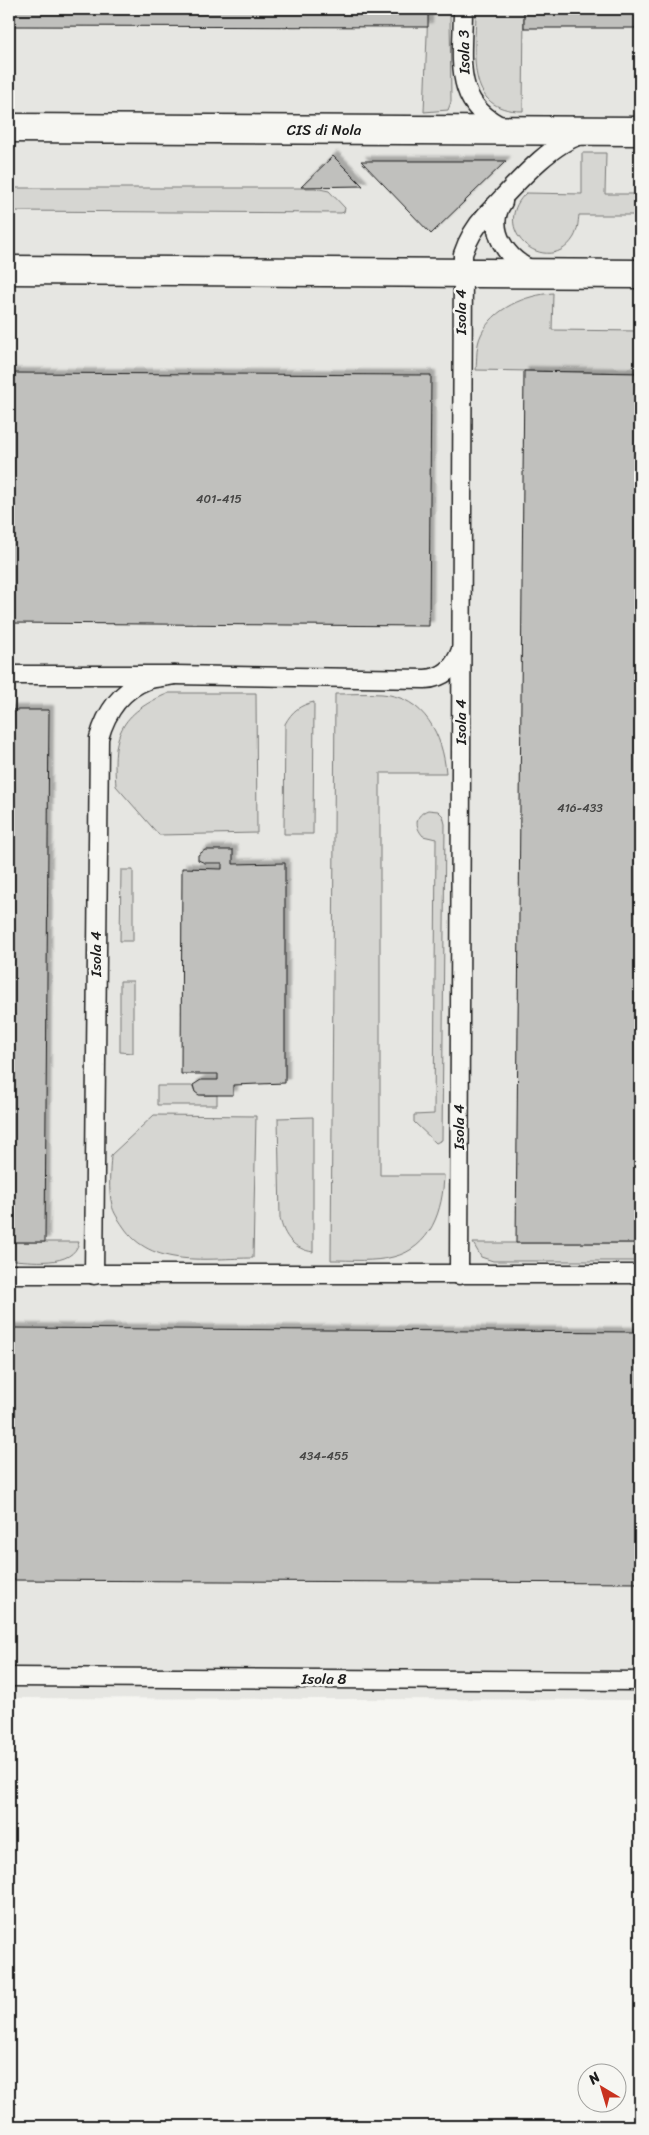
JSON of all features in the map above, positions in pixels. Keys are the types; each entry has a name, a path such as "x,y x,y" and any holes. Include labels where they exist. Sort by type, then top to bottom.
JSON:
{"street":[{"name":"CIS di Nola","path":"9,128 512,132 640,131"},
{"path":"9,270 640,274"}],"lane":[{"name":"Isola 3","path":"463,9 463,76 470,101 490,122 512,132"},
{"path":"540,273 525,268 504,248 498,235 495,220 497,211 510,191 549,153 575,137 596,131"},
{"name":"Isola 4","path":"459,1275 462,273 463,254 468,238 476,226 510,191"},
{"name":"Isola 4","path":"9,675 174,675 435,679 447,672 455,664 461,650"},
{"name":"Isola 4","path":"94,1275 99,738 109,712 125,694 136,685 148,679 174,675"},
{"path":"9,1274 640,1274"},
{"name":"Isola 8","path":"9,1677 640,1681"}],"shaded area":[{"path":"9,9 640,9 640,1700 9,1698"},
{"path":"428,9 450,9 451,102 448,110 424,112"},
{"path":"476,9 524,9 523,111 504,109 490,101 482,90 477,76 475,60"},
{"path":"582,153 606,153 605,194 640,194 640,215 579,215 574,237 563,249 550,253 538,252 526,245 517,235 514,222 516,208 526,193 582,194"},
{"path":"9,188 315,188 329,191 345,208 344,212 341,213 9,211"},
{"path":"553,293 552,330 640,331 640,373 476,370 479,339 486,326 494,317 502,310 522,300"},
{"path":"169,693 256,693 257,833 159,835 116,786 116,753 122,728 139,709"},
{"path":"335,694 382,694 409,702 429,720 436,732 441,745 446,773 380,773 380,1175 444,1175 441,1201 432,1226 426,1236 406,1252 386,1259 331,1260"},
{"path":"314,702 313,834 284,834 285,724 297,709"},
{"path":"428,810 438,811 443,816 445,824 442,1140 436,1143 414,1122 414,1115 434,1114 436,839 423,836 417,825 420,815"},
{"path":"121,870 133,870 133,941 120,941"},
{"path":"120,981 133,981 133,1053 120,1052"},
{"path":"157,1086 193,1086 194,1090 199,1094 217,1095 217,1105 157,1105"},
{"path":"154,1115 256,1116 253,1258 199,1259 165,1255 149,1249 135,1240 116,1216 111,1199 111,1155"},
{"path":"313,1117 313,1252 300,1248 291,1241 284,1231 280,1218 278,1118"},
{"path":"9,1242 79,1242 75,1251 68,1256 59,1260 38,1261 9,1260"},
{"path":"473,1243 640,1243 640,1261 493,1261 481,1257"}],"building":[{"path":"9,9 428,9 428,27 9,26"},
{"path":"524,9 640,9 640,28 524,28"},
{"path":"333,156 363,186 301,187"},
{"path":"361,161 506,161 431,234"},
{"path":"524,371 640,373 640,1243 516,1243"},
{"path":"9,373 431,375 429,626 9,623"},
{"path":"9,710 49,710 45,1242 9,1242"},
{"path":"205,850 233,850 233,864 285,863 285,1083 233,1085 233,1095 199,1095 195,1092 193,1085 201,1080 218,1080 218,1074 181,1074 182,868 222,869 222,863 205,863 198,860 198,855"},
{"path":"9,1328 640,1332 640,1583 9,1580"}]}
